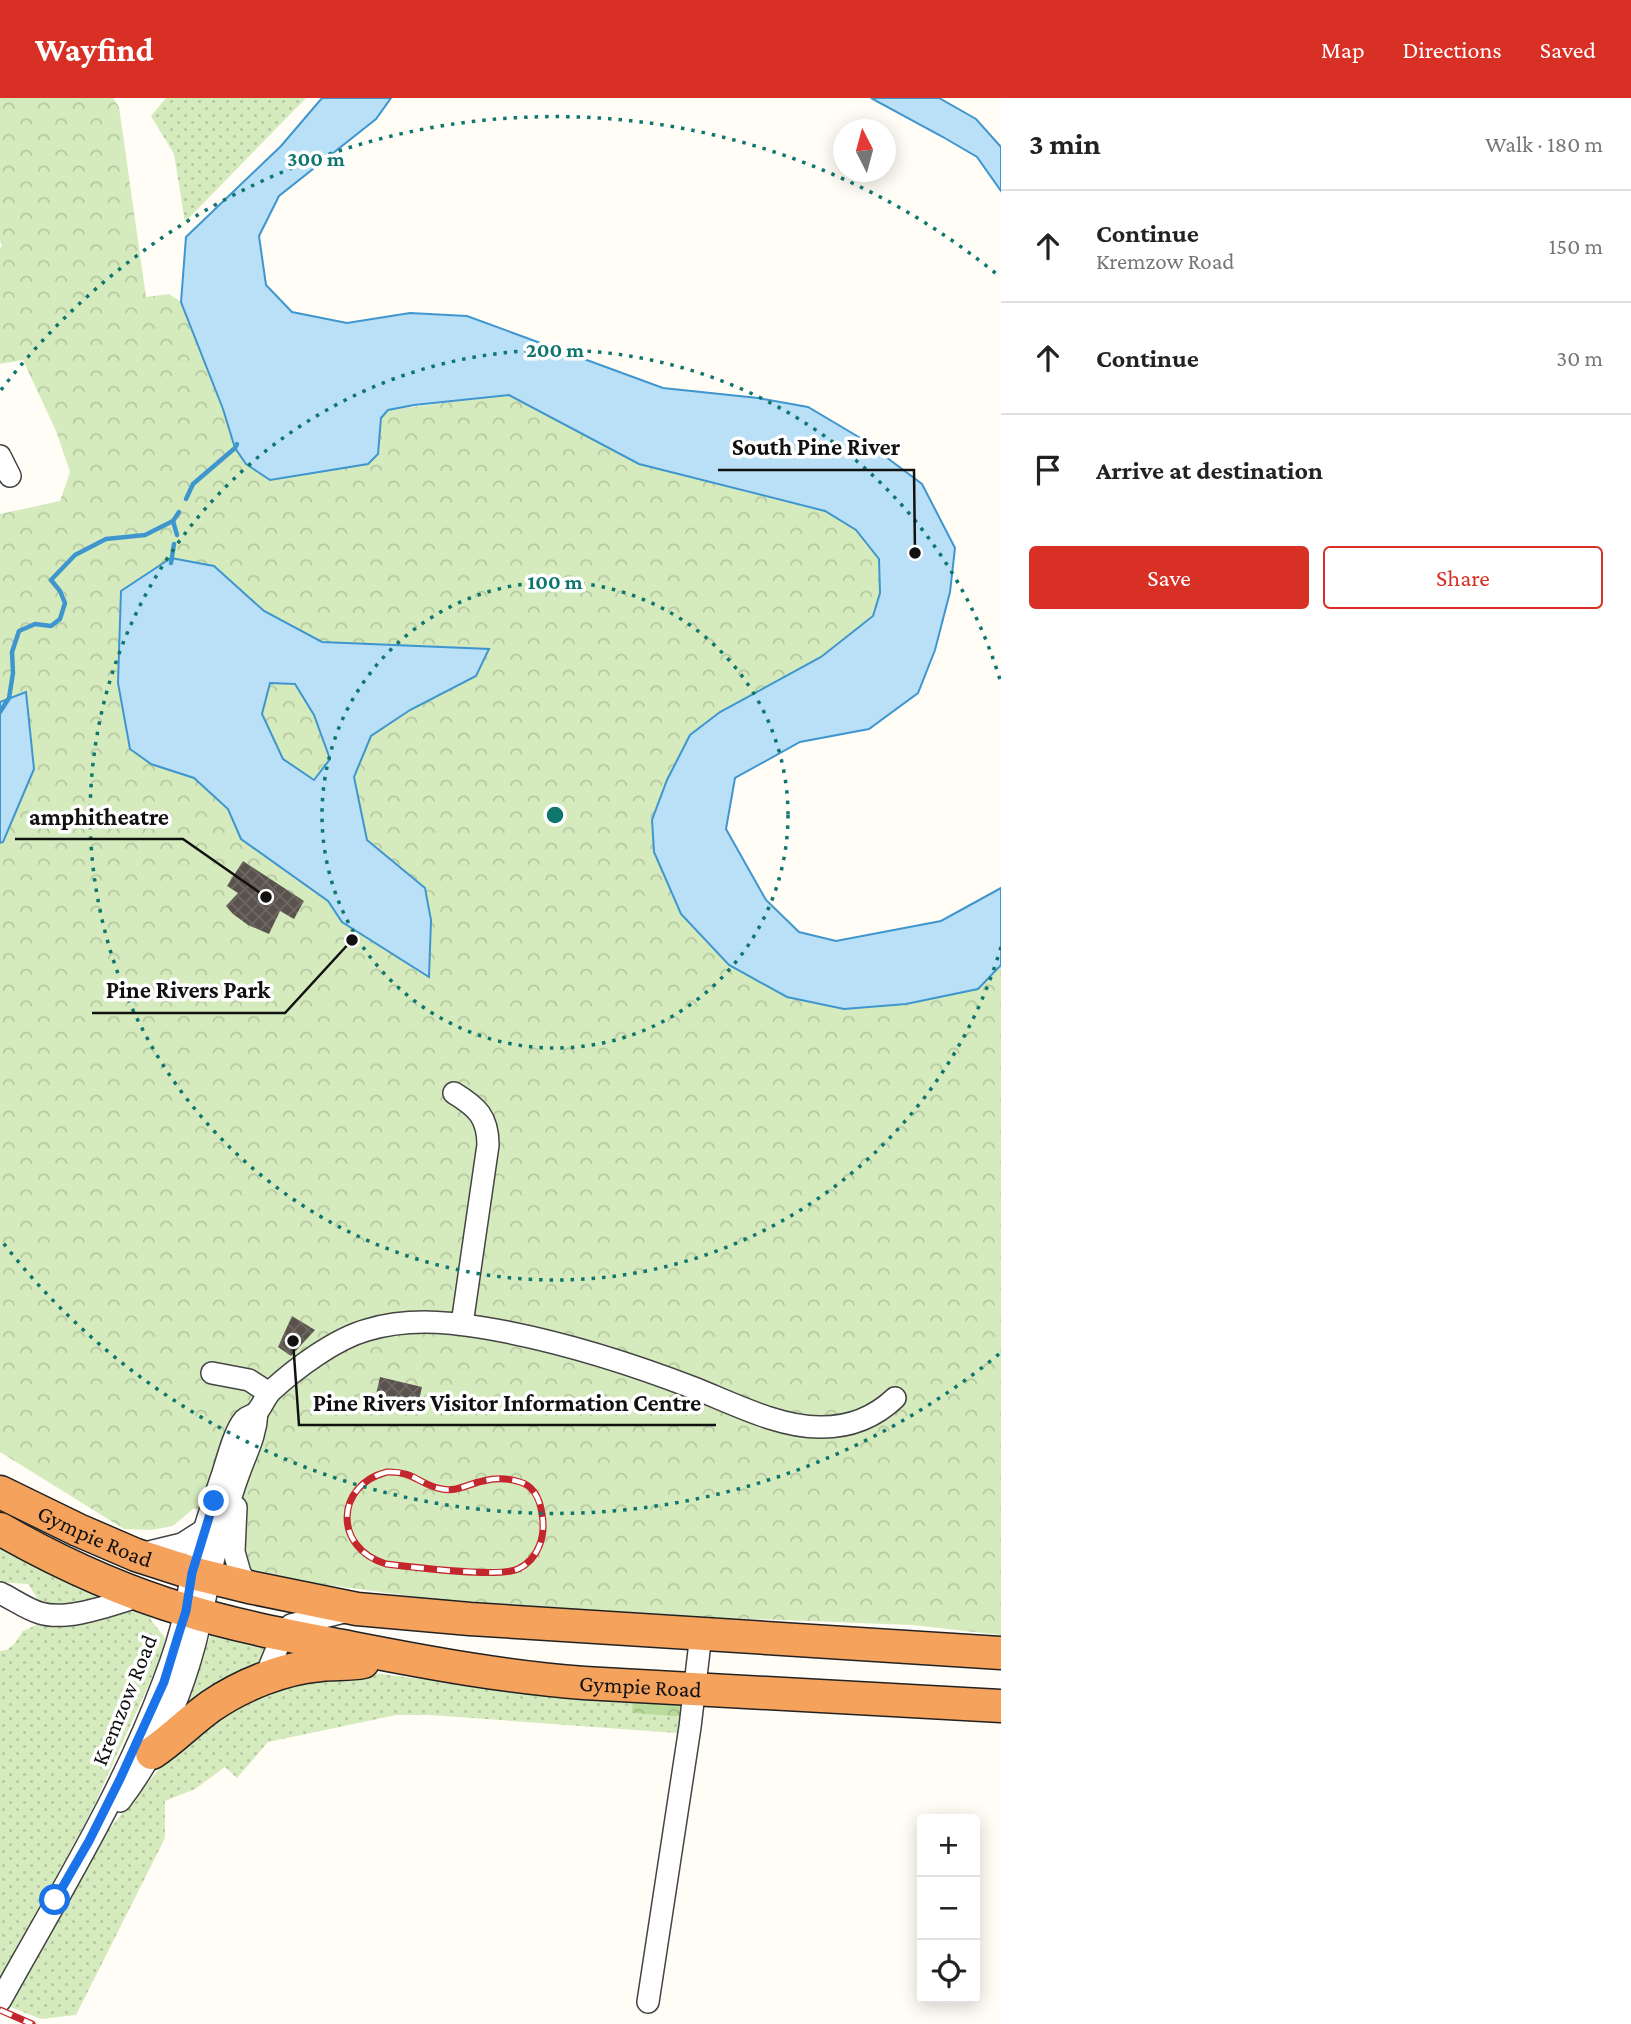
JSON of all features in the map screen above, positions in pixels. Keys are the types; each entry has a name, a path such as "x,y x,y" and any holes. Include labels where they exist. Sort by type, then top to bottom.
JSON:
{"highway":[{"name":"Gympie Road","path":"0,1492 136,1555 200,1576 357,1609 470,1619 1001,1653"},
{"name":"Gympie Road","path":"0,1529 70,1566 193,1612 283,1634 399,1657 525,1679 1001,1706"},
{"path":"152,1753 212,1705 264,1679 291,1670 320,1665 354,1664 399,1657"}],"street":[{"path":"0,456 10,475"},
{"path":"454,1093 478,1110 486,1123 488,1134 462,1324"},
{"path":"200,1576 204,1530 233,1444 245,1419 257,1412 269,1393 310,1360 362,1331 387,1324 416,1320 462,1324 541,1339 606,1356 759,1414 801,1426 822,1427 864,1420 895,1398"},
{"path":"212,1373 248,1380 269,1393"},
{"path":"200,1576 214,1553 232,1491 256,1429 257,1412"},
{"path":"232,1491 237,1511 234,1552 240,1573 249,1587"},
{"path":"136,1555 181,1544 204,1530"},
{"name":"Kremzow Road","path":"89,1841 137,1779 176,1703 200,1576"},
{"name":"Gympie Road","path":"6,1596 38,1612 53,1615 90,1610 144,1595"},
{"name":"Gympie Road","path":"283,1634 292,1625 357,1609"},
{"name":"Kremzow Road","path":"0,2000 89,1841 159,1693 193,1612"},
{"path":"264,1679 283,1634"},
{"path":"648,2002 696,1689 701,1634"}],"green space":[{"path":"0,98 113,98 119,107 146,297 169,294 181,302 223,409 235,448 270,480 368,464 378,454 381,418 388,410 509,395 639,464 825,511 856,530 879,559 880,593 873,616 821,657 720,712 690,735 667,780 652,820 681,914 978,989 1001,965 1001,1635 912,1625 514,1610 262,1576 249,1566 244,1556 243,1527 194,1508 173,1526 151,1530 124,1529 0,1452 0,514 60,501 70,472 56,431 23,360 0,364"},
{"path":"166,98 306,98 185,222 174,154 151,116"},
{"path":"0,1544 112,1596 80,1607 41,1604 28,1584 0,1582"},
{"path":"137,1610 151,1612 151,1620 165,1638 163,1653 92,1810 0,1983 0,1651 7,1650 23,1631 43,1622"},
{"path":"211,1634 265,1646 263,1657 253,1673 180,1714"},
{"path":"359,1671 553,1696 633,1701 633,1713 684,1717 677,1733 431,1715 396,1715 268,1742 237,1778 225,1767 195,1789 165,1801 165,1838 76,2015 41,2019 8,2006 106,1833 184,1739 253,1692"},
{"path":"633,1701 684,1706 684,1717 632,1713"}],"water":[{"path":"322,98 391,98 376,119 279,196 259,236 266,285 292,312 347,323 410,313 467,316 663,388 758,398 808,407 862,439 922,484 955,548 950,592 935,650 918,693 869,729 800,742 735,778 726,829 766,900 799,932 836,941 941,921 1001,888 1001,965 978,989 906,1004 844,1009 787,997 729,965 681,914 654,852 652,820 667,780 690,735 720,712 821,657 873,616 880,593 879,559 856,530 825,511 639,464 509,395 388,410 381,418 378,454 368,464 270,480 246,464 235,448 223,409 181,302 186,237 281,146"},
{"path":"871,98 939,98 976,119 1001,147 1001,191 977,157"},
{"path":"171,558 214,566 264,611 322,642 489,649 476,676 410,710 371,736 354,777 367,840 425,888 431,920 429,977 342,922 328,901 241,839 228,809 194,778 151,764 130,749 118,683 121,591","holes":["270,683 295,684 314,715 330,759 314,780 283,759 262,714"]},
{"path":"26,692 34,769 3,842 0,843 0,702"}],"building":[{"path":"243,861 304,901 294,919 280,911 269,934 248,925 226,906 238,893 227,886"},
{"path":"292,1316 315,1330 291,1356 278,1347"},
{"path":"380,1377 422,1387 417,1409 375,1399"}],"waterway":[{"path":"186,499 193,484 237,444"},
{"path":"0,712 9,698 13,673 12,652 19,631 35,624 51,626 60,619 65,603 51,580 75,555 106,539 145,535 173,521 179,512"},
{"path":"173,521 177,535"},
{"path":"171,563 174,544"}],"railway":[{"path":"387,1472 411,1476 447,1490 497,1479 525,1484 536,1494 542,1514 542,1538 536,1553 518,1569 493,1572 386,1564 369,1556 356,1545 349,1531 347,1517 357,1490 370,1479 387,1472"},
{"path":"0,2010 32,2024"}],"place":[{"name":"South Pine River","path":"915,553"},
{"name":"amphitheatre","path":"266,897"},
{"name":"Pine Rivers Park","path":"352,940"},
{"name":"Pine Rivers Visitor Information Centre","path":"293,1341"}],"route":[{"path":"55,1900 89,1841 164,1682 186,1611 192,1573 214,1501"}]}
